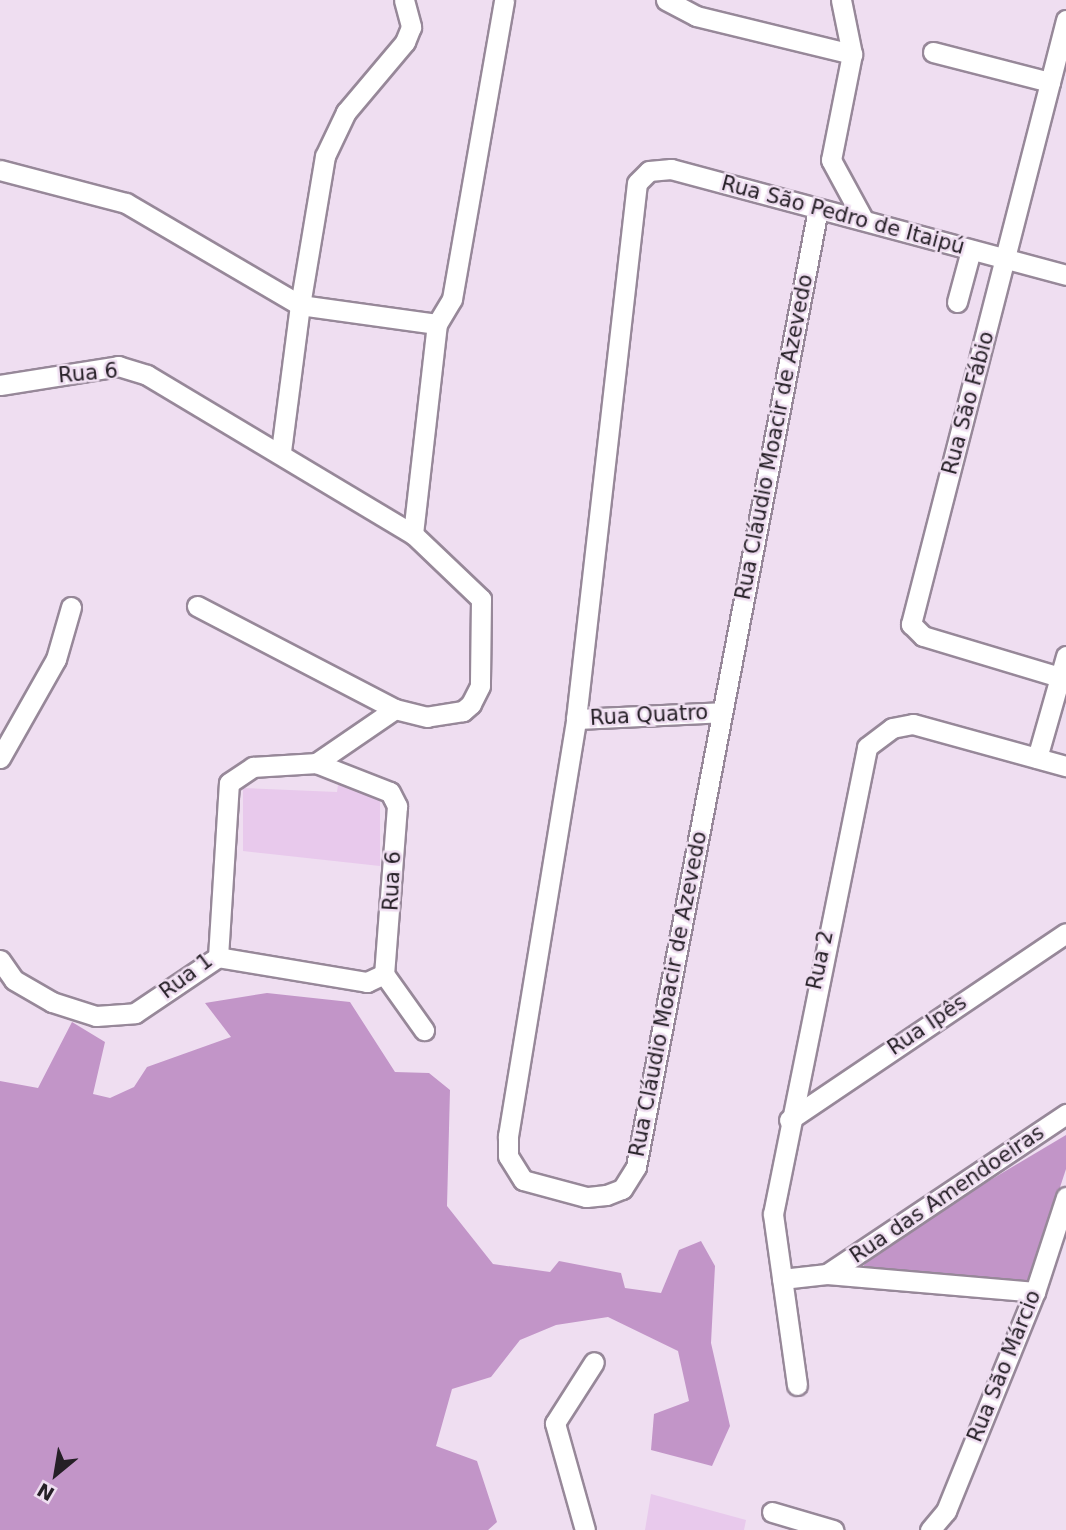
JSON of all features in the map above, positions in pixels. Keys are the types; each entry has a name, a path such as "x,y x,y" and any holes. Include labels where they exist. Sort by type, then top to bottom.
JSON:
{"street":[{"path":"281,451 300,305 325,156 346,112 405,42 411,27 404,0"},
{"path":"413,534 437,324 452,299 504,0"},
{"path":"666,0 696,16 852,54"},
{"path":"841,0 852,54 831,160 863,219"},
{"name":"Rua São Fábio","path":"1063,678 923,636 911,624 1007,259 1066,20"},
{"path":"933,52 1050,82"},
{"name":"Rua São Pedro de Itaipú","path":"632,194 641,176 671,169 1066,275"},
{"path":"0,170 126,203 300,305 437,324"},
{"name":"Rua Cláudio Moacir de Azevedo","path":"632,194 576,719 508,1156 523,1180 586,1196 622,1189 636,1167 818,209"},
{"path":"957,302 971,250"},
{"name":"Rua 6","path":"0,386 118,366 147,375 281,451 413,534 481,599 480,686 463,711 427,717 395,709 197,606"},
{"path":"0,758 57,659 71,607"},
{"path":"1037,758 1063,678 1066,656"},
{"path":"316,763 395,709"},
{"name":"Rua Quatro","path":"576,719 722,712"},
{"name":"Rua 2","path":"797,1385 773,1214 789,1120 867,747 892,727 913,724 1066,766"},
{"name":"Rua 6","path":"316,763 390,792 397,806 384,974"},
{"name":"Rua 1","path":"0,960 33,991 96,1016 135,1013 218,957 229,783 253,767 316,763"},
{"name":"Rua Ipês","path":"789,1120 1066,933"},
{"path":"218,957 367,982 384,974 424,1030"},
{"name":"Rua das Amendoeiras","path":"827,1275 1066,1114"},
{"name":"Rua São Márcio","path":"930,1530 946,1511 1035,1292 1066,1196"},
{"path":"782,1279 827,1275 1035,1292"},
{"path":"585,1530 555,1423 594,1362"},
{"path":"772,1512 833,1530"}],"shaded area":[{"path":"338,785 380,791 380,866 243,851 243,788 337,792"},
{"path":"267,993 350,1002 395,1072 429,1073 450,1090 447,1206 493,1264 550,1272 559,1261 621,1273 625,1288 661,1293 679,1250 701,1241 715,1266 711,1343 730,1426 712,1466 651,1450 654,1414 689,1401 678,1351 608,1317 556,1325 520,1340 491,1377 452,1389 436,1446 477,1461 497,1522 488,1530 0,1530 0,1081 38,1088 72,1022 105,1042 93,1094 110,1098 134,1087 147,1067 231,1037 205,1003"},
{"path":"1066,1135 1066,1169 1029,1282 863,1267 873,1250"},
{"path":"651,1494 746,1520 744,1530 645,1530"}]}
